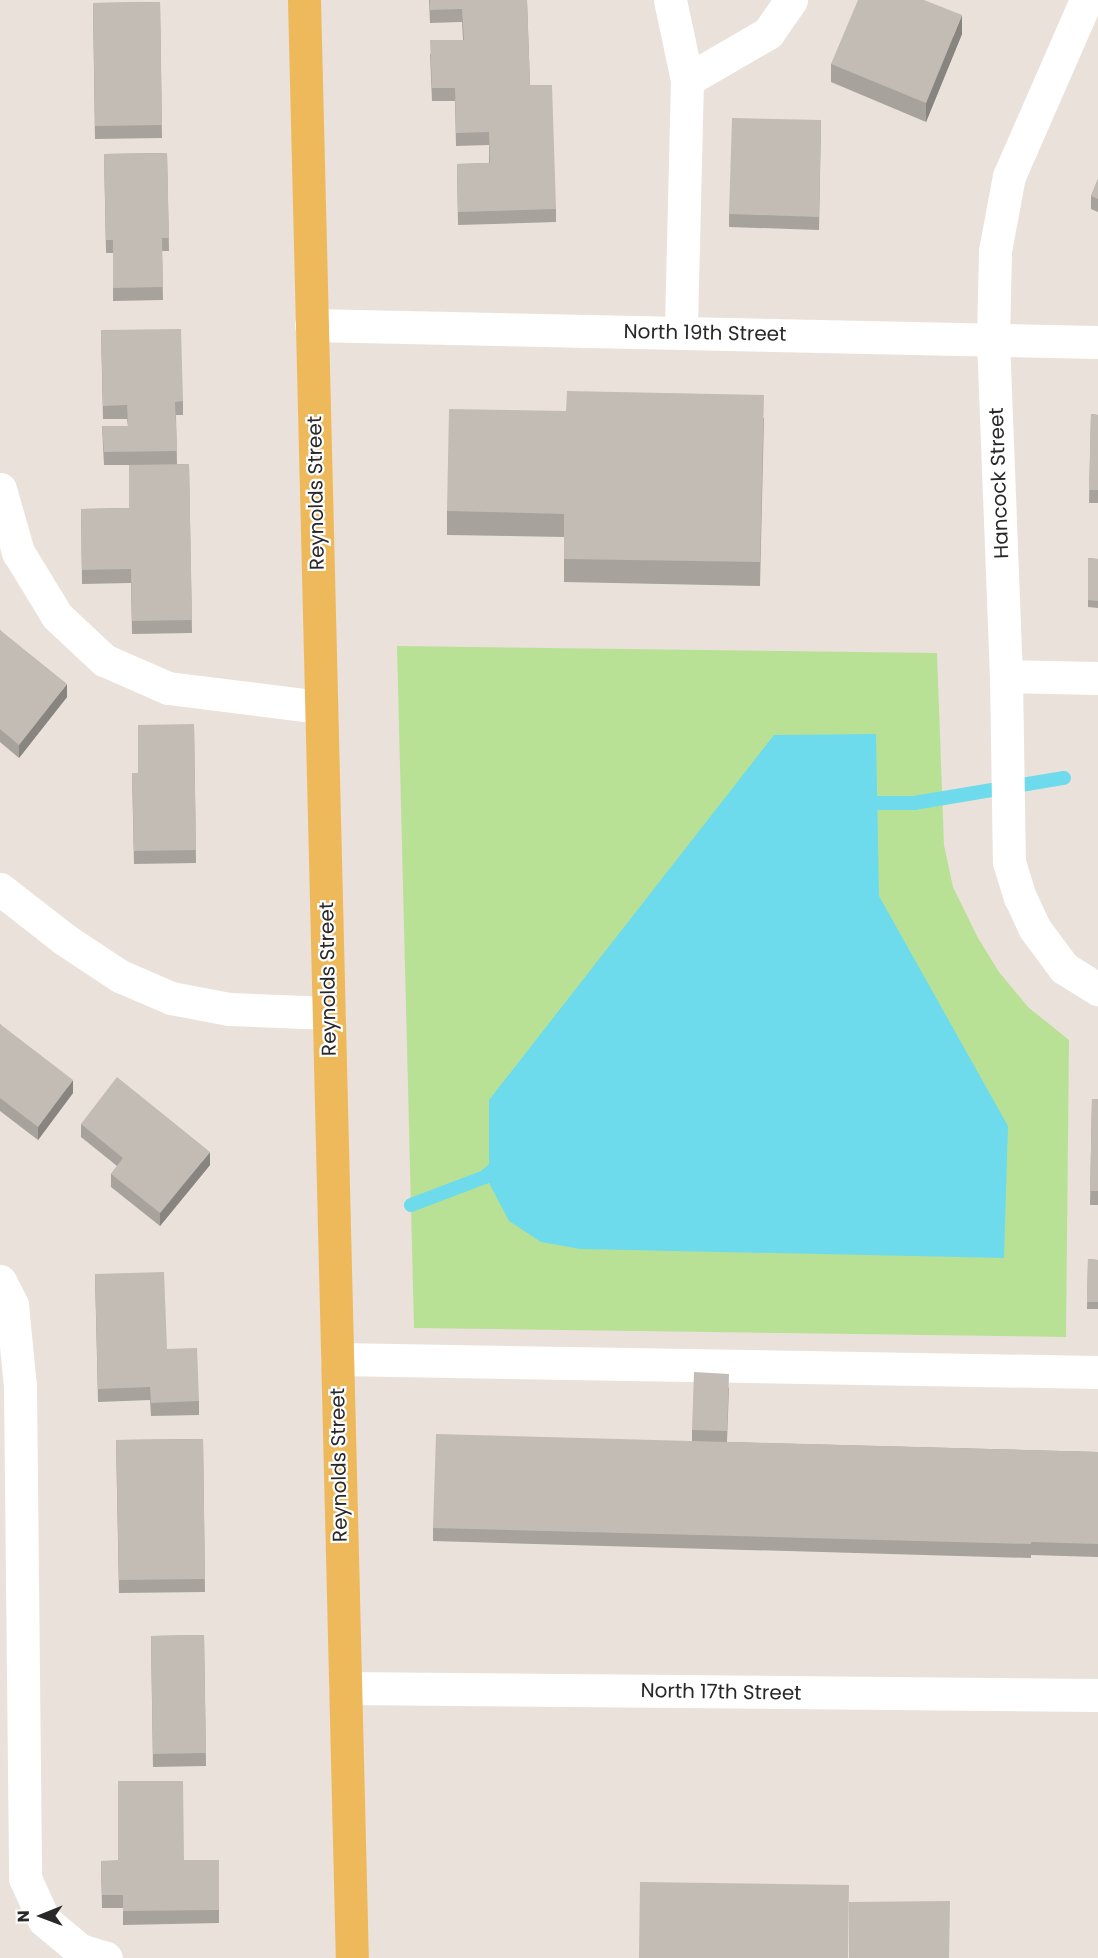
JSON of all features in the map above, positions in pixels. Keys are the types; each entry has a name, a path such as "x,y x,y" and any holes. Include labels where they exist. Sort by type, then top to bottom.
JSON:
{"main road":[{"name":"Reynolds Street","path":"303,0 352,1958"}],"street":[{"path":"670,0 687,80 681,333"},
{"path":"687,80 768,33 790,0"},
{"name":"Hancock Street","path":"1086,0 1009,176 995,251 993,339 1006,676 1009,862 1020,897 1035,929 1064,968 1098,989"},
{"name":"North 19th Street","path":"311,325 1098,342"},
{"path":"0,489 18,552 51,607 57,616 104,660 168,688 321,707"},
{"path":"1006,676 1098,678"},
{"path":"0,889 64,939 120,976 171,998 229,1009 329,1013"},
{"path":"0,1281 12,1305 20,1387 25,1878 44,1920 80,1950 106,1958"},
{"path":"337,1359 1098,1372"},
{"name":"North 17th Street","path":"345,1688 1098,1695"}],"green space":[{"path":"397,646 937,653 944,845 953,887 978,938 999,972 1028,1007 1069,1040 1066,1337 414,1328"}],"water":[{"path":"876,734 879,896 1008,1126 1004,1258 580,1249 541,1242 509,1221 489,1183 489,1100 774,735"}],"building":[{"path":"430,0 527,0 530,85 552,85 556,209 458,212 457,164 490,163 489,132 456,133 455,88 432,88 430,40 464,40 462,9 430,10"},
{"path":"858,0 924,0 962,15 926,103 831,64"},
{"path":"160,2 162,125 95,126 93,3"},
{"path":"732,118 821,120 819,217 729,214"},
{"path":"167,153 169,238 162,238 163,287 113,288 113,240 106,240 104,154"},
{"path":"1098,179 1098,199 1091,196"},
{"path":"181,329 183,401 175,402 177,451 104,452 102,426 128,426 127,405 103,406 101,330"},
{"path":"567,391 764,395 760,562 564,559 564,514 447,511 449,409 566,411"},
{"path":"1091,414 1098,415 1098,490 1089,490"},
{"path":"189,464 192,620 132,621 131,569 82,570 81,509 129,508 129,465"},
{"path":"1088,558 1098,559 1098,601 1088,600"},
{"path":"0,630 67,684 19,745 0,729"},
{"path":"194,724 196,850 134,851 132,773 138,773 138,725"},
{"path":"0,1024 73,1080 38,1127 0,1098"},
{"path":"117,1077 210,1152 160,1213 111,1174 123,1158 81,1124"},
{"path":"1092,1099 1098,1099 1098,1191 1090,1191"},
{"path":"1088,1259 1098,1260 1098,1302 1087,1302"},
{"path":"164,1272 167,1349 197,1348 199,1401 151,1403 150,1387 98,1389 95,1274"},
{"path":"694,1372 729,1374 727,1431 692,1430"},
{"path":"436,1434 1098,1452 1098,1544 433,1528"},
{"path":"203,1439 205,1579 119,1580 116,1440"},
{"path":"204,1635 206,1753 153,1754 151,1636"},
{"path":"118,1781 183,1781 184,1860 219,1860 219,1910 123,1911 123,1895 102,1895 101,1861 118,1860"},
{"path":"640,1882 849,1885 848,1958 639,1958"},
{"path":"950,1901 949,1958 849,1958 849,1902"}],"waterway":[{"path":"859,803 914,803 1064,778"},
{"path":"411,1205 485,1177 503,1161"}]}
